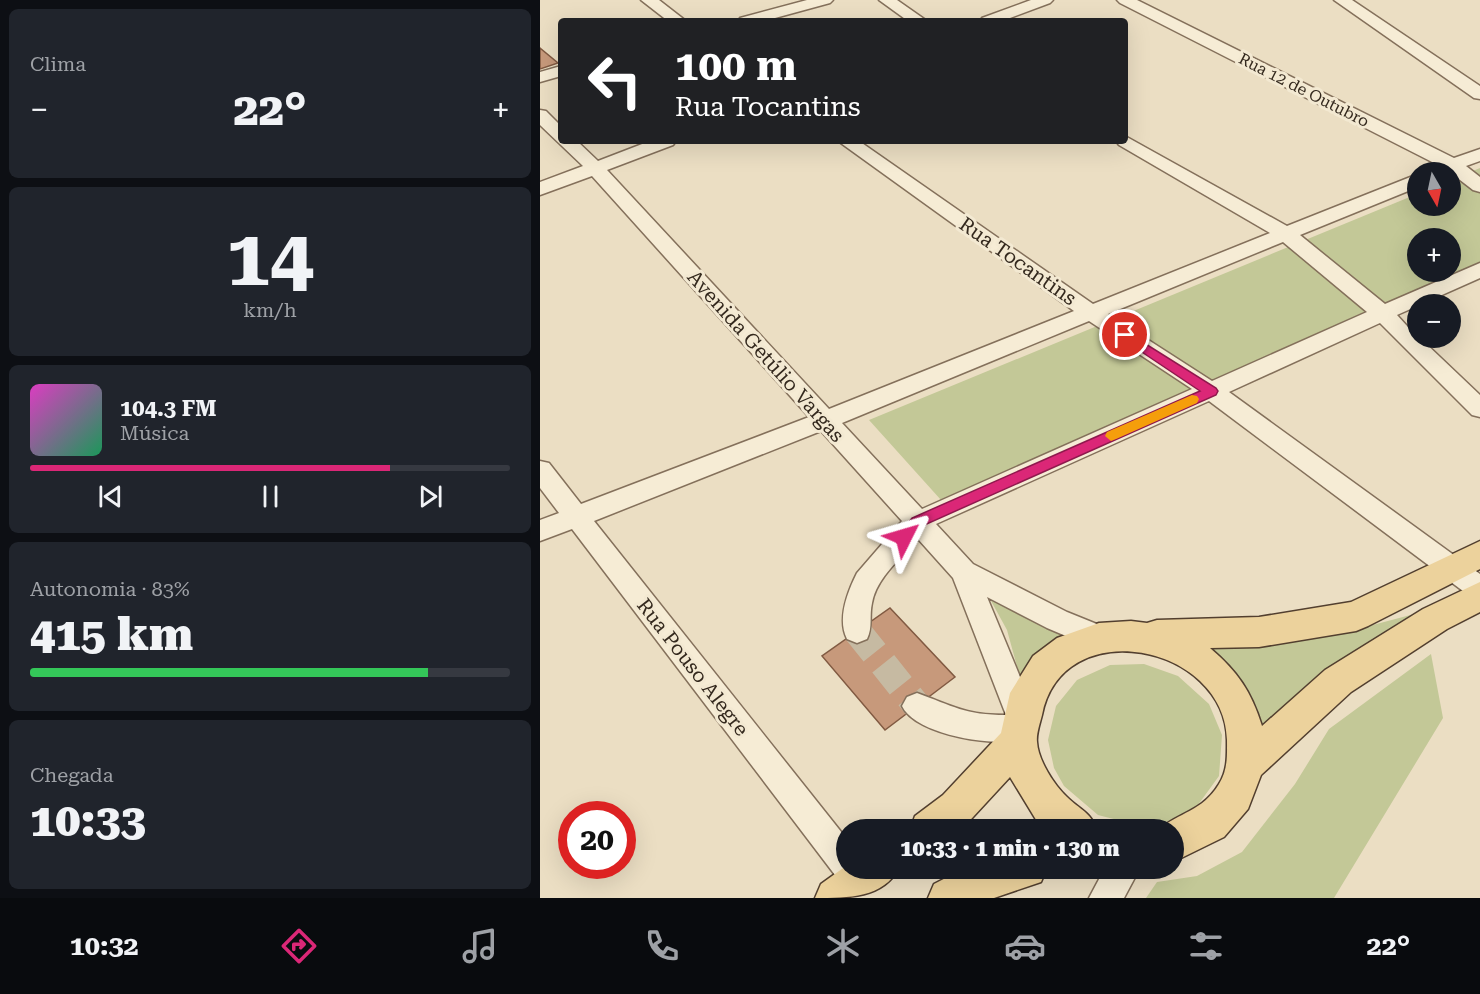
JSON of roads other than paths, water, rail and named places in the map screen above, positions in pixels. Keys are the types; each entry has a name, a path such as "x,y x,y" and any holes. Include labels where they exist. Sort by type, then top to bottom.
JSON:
{"main road":[{"path":"1064,819 1052,810 1025,769 1020,729 1028,693 1045,667 1069,649 1115,637 1259,632 1356,616 1466,561"},
{"path":"1246,764 1338,681 1435,619 1480,596"},
{"path":"1115,637 1163,641 1192,655 1217,676 1236,702 1245,732 1246,764 1234,796 1210,823 1184,836"},
{"path":"943,819 957,808 1020,729"},
{"path":"948,898 990,879"}],"street":[{"path":"649,0 674,18"},
{"path":"757,18 825,0"},
{"path":"887,0 915,18"},
{"path":"996,18 1045,0"},
{"name":"Rua 12 de Outubro","path":"1125,0 1431,162"},
{"path":"1342,0 1480,94"},
{"path":"540,77 558,72"},
{"path":"540,115 558,132"},
{"path":"1128,143 1286,233 1382,313 1480,409"},
{"name":"Avenida Getúlio Vargas","path":"570,144 964,572 1058,620 1115,637"},
{"path":"540,189 659,144"},
{"name":"Rua Tocantins","path":"851,144 1090,312 1466,561 1480,589"},
{"path":"1461,162 1480,154"},
{"name":"Rua 12 de Outubro","path":"1461,177 1480,186"},
{"path":"540,531 825,420 1407,184"},
{"path":"857,631 858,603 866,580 917,522 1480,270"},
{"name":"Rua Pouso Alegre","path":"540,470 836,853"},
{"name":"Avenida Getúlio Vargas","path":"964,572 1020,729"},
{"path":"917,706 944,720 973,729 1020,729"},
{"path":"1105,898 1117,879"}],"tunnel":[{"path":"857,631 917,706"}]}
